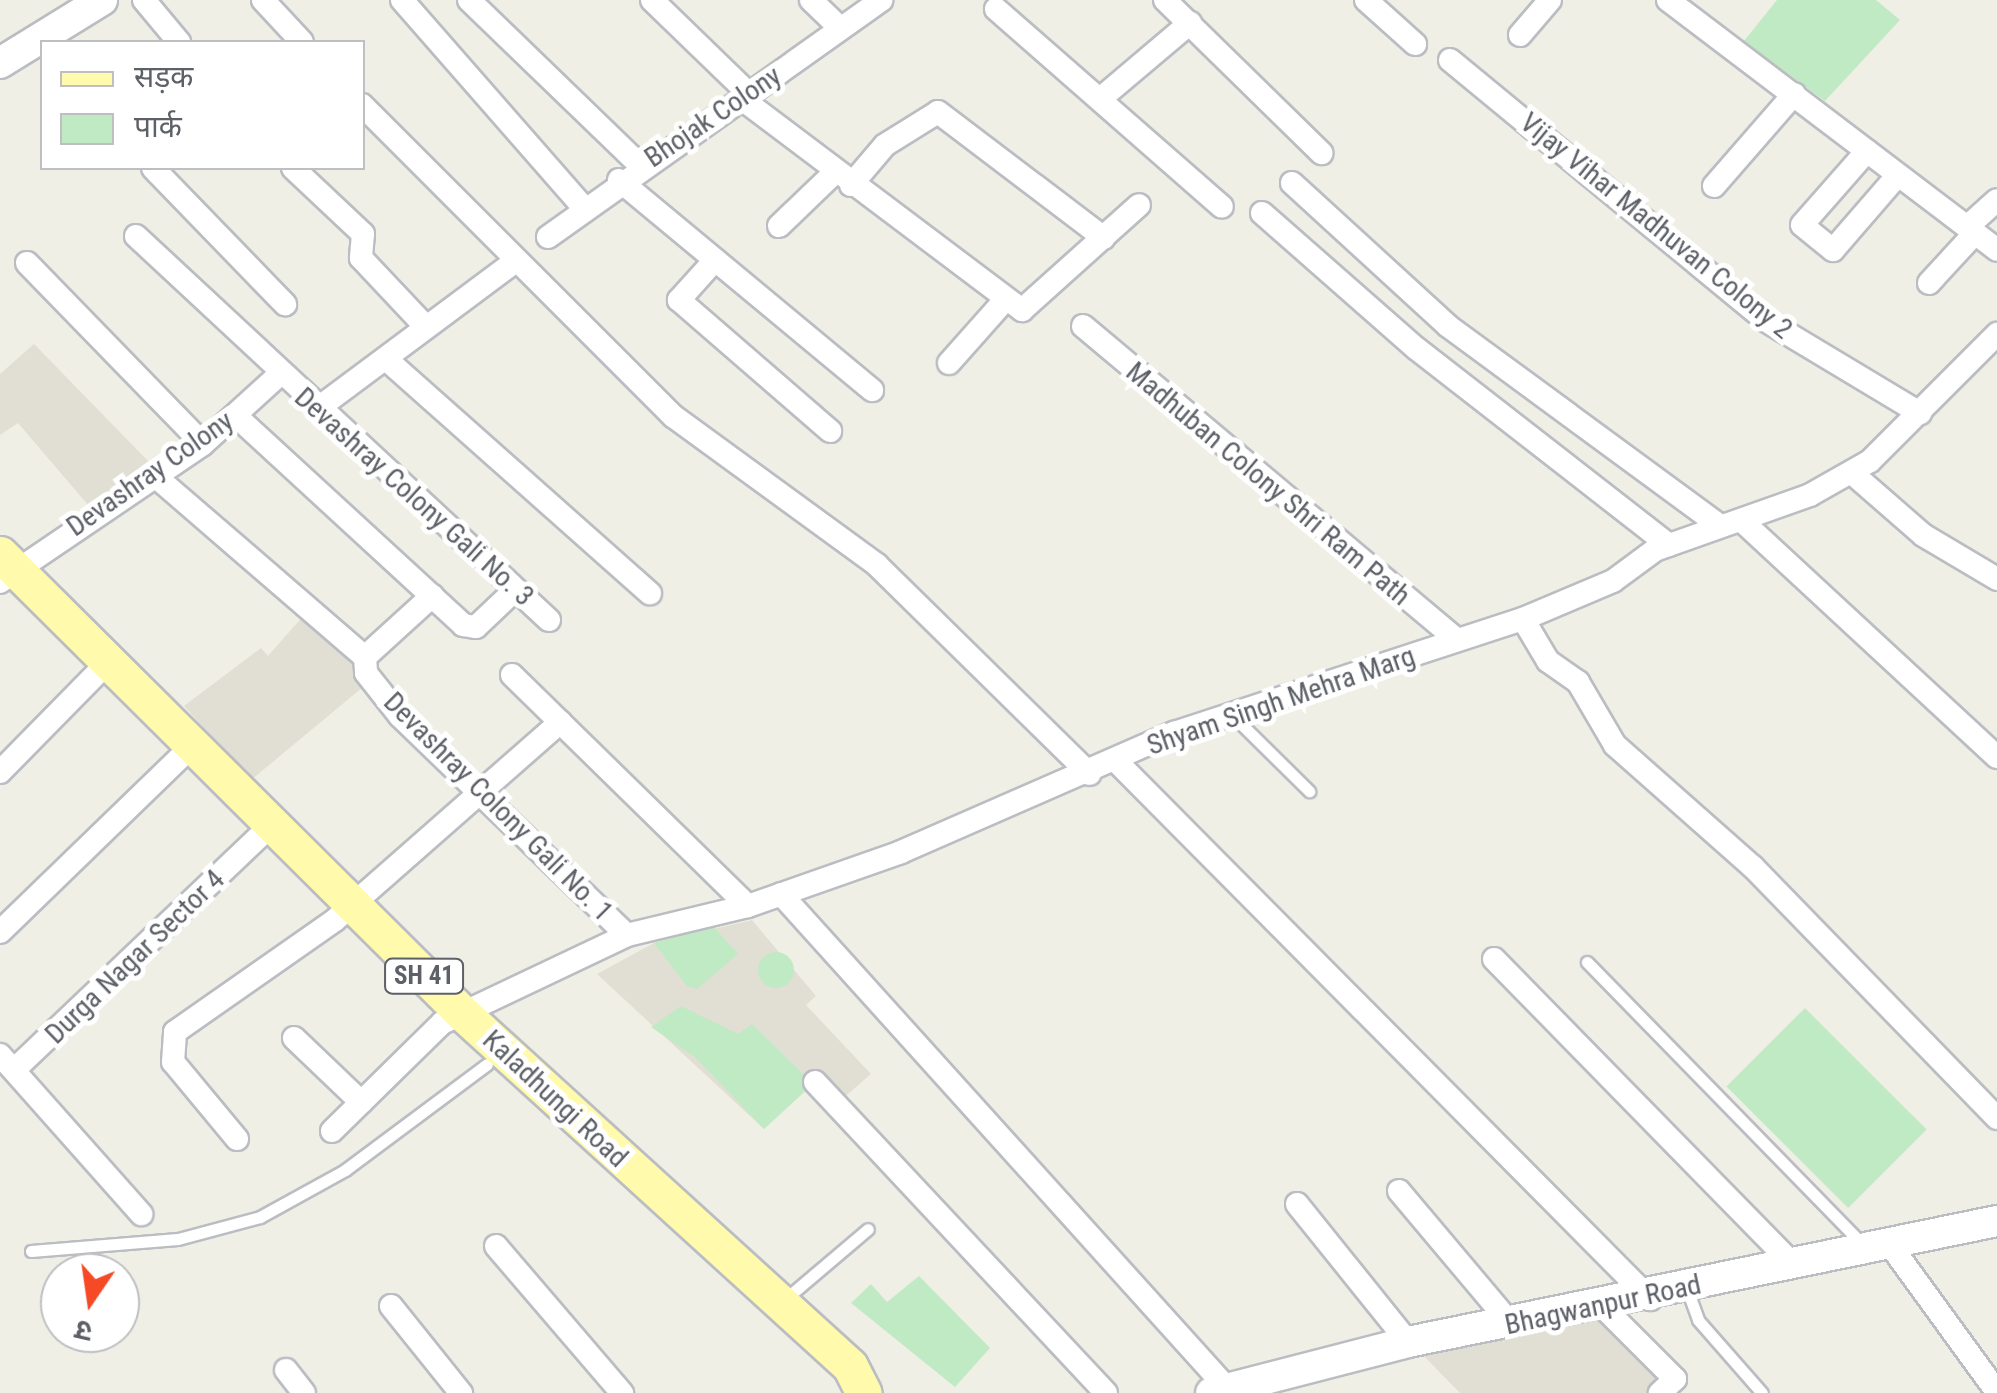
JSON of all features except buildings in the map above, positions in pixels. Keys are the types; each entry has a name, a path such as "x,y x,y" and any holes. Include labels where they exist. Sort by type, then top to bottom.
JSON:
{"main road":[{"name":"Kaladhungi Road","path":"4,573 451,1017 611,1164 826,1372 860,1390"},
{"name":"Kaladhungi Road","path":"451,1017 487,1064 850,1366 860,1390"}],"street":[{"path":"52,40 102,0"},
{"path":"144,0 176,40"},
{"path":"262,0 300,40"},
{"path":"402,0 584,208"},
{"path":"470,0 640,166"},
{"path":"652,0 746,97 842,179 1004,301 1029,308 1139,205"},
{"path":"811,0 840,28"},
{"name":"Bhojak Colony","path":"548,236 620,180 746,97 881,0"},
{"path":"1165,0 1321,153"},
{"path":"1366,0 1416,44"},
{"path":"1520,35 1550,0"},
{"path":"1668,0 1997,250"},
{"path":"996,9 1222,207"},
{"path":"1100,99 1190,23"},
{"path":"0,63 38,51"},
{"name":"Vijay Vihar Madhuvan Colony 2","path":"1450,60 1765,320 1920,414"},
{"path":"1714,186 1794,94"},
{"path":"365,107 514,263 674,416 877,565 1090,774"},
{"path":"778,226 885,145 938,112 1104,238"},
{"path":"1867,150 1802,225 1833,250 1898,175"},
{"path":"155,170 285,304"},
{"path":"295,170 362,234 362,258 426,326"},
{"path":"620,180 872,390"},
{"path":"1292,183 1448,326 1730,523 1997,758"},
{"path":"1930,282 1997,200"},
{"path":"1262,214 1417,350 1670,544"},
{"name":"Devashray Colony Gali No. 3","path":"136,236 316,410 548,620"},
{"path":"715,260 678,300 830,431"},
{"path":"27,263 203,444"},
{"path":"316,410 514,263"},
{"path":"949,363 1004,301"},
{"name":"Madhuban Colony Shri Ram Path","path":"1083,326 1454,638"},
{"name":"Shyam Singh Mehra Marg","path":"332,1131 451,1017 627,935 748,906 1090,774 1232,714 1454,638 1524,619 1670,544 1852,473 1920,414 1997,334"},
{"path":"386,359 650,592"},
{"name":"Devashray Colony","path":"4,573 203,444 280,374"},
{"path":"236,416 469,628 515,590"},
{"path":"1852,473 1923,535 1997,579"},
{"name":"Devashray Colony Gali No. 1","path":"155,476 365,657 366,673 400,716 480,798 627,935"},
{"path":"365,657 432,596"},
{"path":"1524,619 1548,662 1578,682 1615,745 1753,867 1997,1118"},
{"path":"0,772 100,669"},
{"path":"512,675 748,906"},
{"path":"237,1139 174,1062 169,1041 343,913 480,798 560,722"},
{"path":"0,932 184,754"},
{"path":"1117,762 1650,1298"},
{"name":"Durga Nagar Sector 4","path":"7,1062 263,834"},
{"path":"781,894 1218,1390"},
{"path":"1494,959 1792,1262"},
{"path":"294,1038 360,1102"},
{"path":"7,1062 141,1214"},
{"path":"815,1082 1106,1393"},
{"path":"1399,1191 1512,1325"},
{"path":"1298,1204 1408,1342"},
{"name":"Bhagwanpur Road","path":"1218,1390 1408,1342 1604,1309 1792,1262 1996,1224"},
{"path":"1877,1245 1997,1392"},
{"path":"496,1246 622,1393"},
{"path":"391,1306 461,1393"},
{"path":"1604,1309 1676,1380 1660,1393"},
{"path":"286,1370 304,1393"}],"lane":[{"path":"1232,714 1309,791"},
{"path":"1586,962 1877,1245"},
{"path":"31,1251 178,1239 260,1217 332,1179 487,1064"},
{"path":"780,1304 868,1229"},
{"path":"1687,1289 1698,1320 1762,1393"}],"shaded area":[{"path":"34,344 148,461 89,506 18,423 0,435 0,374"},
{"path":"305,614 369,682 251,780 184,706 261,648 268,656"},
{"path":"752,920 816,996 806,1005 871,1074 841,1100 818,1079 764,1129 597,974 654,943"},
{"path":"1606,1319 1668,1380 1653,1393 1460,1393 1418,1350"}],"green space":[{"path":"1777,0 1876,0 1900,20 1825,101 1744,41"},
{"path":"713,926 738,954 697,989 687,986 654,943"},
{"path":"776,952 789,957 794,970 789,983 776,988 763,983 758,970 763,957"},
{"path":"681,1006 738,1034 752,1024 813,1084 764,1129 696,1058 651,1027"},
{"path":"1805,1008 1927,1130 1848,1208 1727,1086"},
{"path":"919,1276 990,1348 955,1387 851,1303 871,1284 887,1302"}]}
